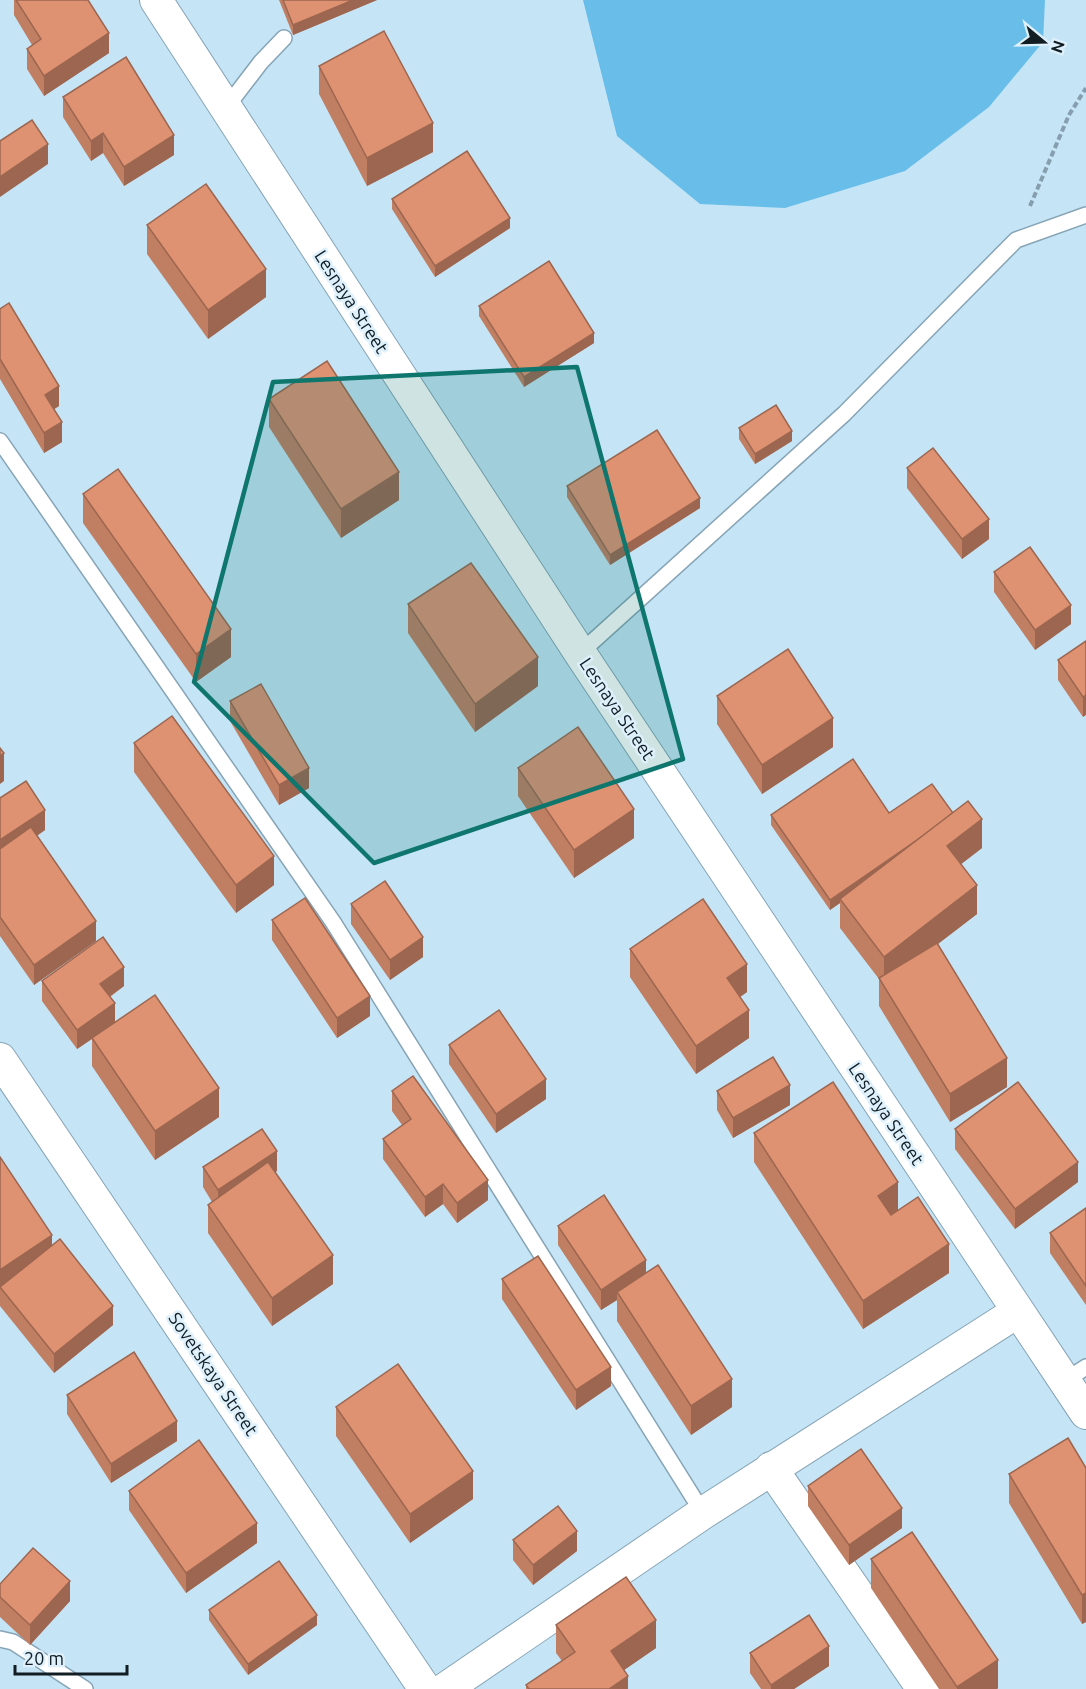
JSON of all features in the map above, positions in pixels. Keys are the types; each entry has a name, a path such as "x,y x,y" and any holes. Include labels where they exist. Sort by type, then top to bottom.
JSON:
{"street":[{"name":"Lesnaya Street","path":"156,0 580,652 1017,1312 1075,1374 1086,1413"},
{"name":"Sovetskaya Street","path":"0,1059 425,1689"},
{"path":"445,1689 771,1468 1017,1312"},
{"path":"771,1468 923,1689"}],"lane":[{"path":"225,109 261,62 285,38"},
{"path":"580,652 844,414 1016,240 1086,215"},
{"path":"0,441 333,922 703,1513"},
{"path":"0,1639 13,1642 85,1689"}],"path":[{"path":"1016,240 1069,115 1086,88"}],"highlighted area":[{"path":"577,367 683,759 374,863 194,682 273,382"}],"shaded area":[{"path":"583,0 1045,0 1043,42 989,107 905,171 785,208 700,204 617,136"}],"building":[{"path":"16,0 88,0 109,33 44,76 27,49 41,39"},
{"path":"283,0 353,0 293,25"},
{"path":"384,31 433,123 367,158 319,66"},
{"path":"126,57 174,135 124,167 103,133 91,141 63,97"},
{"path":"32,120 48,144 0,177 0,141"},
{"path":"467,151 510,218 435,266 392,199"},
{"path":"206,184 266,269 208,310 147,225"},
{"path":"549,261 594,333 524,377 479,306"},
{"path":"9,303 59,386 45,395 62,422 44,433 0,359 0,309"},
{"path":"327,361 399,472 341,509 269,399"},
{"path":"776,405 792,431 755,454 739,428"},
{"path":"657,430 700,498 610,555 567,486"},
{"path":"933,448 989,519 962,539 907,468"},
{"path":"118,469 231,629 196,654 83,494"},
{"path":"1030,547 1071,605 1035,630 994,572"},
{"path":"471,563 538,657 475,704 408,604"},
{"path":"1086,641 1086,695 1083,697 1058,660"},
{"path":"788,649 833,718 762,765 717,696"},
{"path":"261,684 309,768 279,785 230,701"},
{"path":"172,716 274,856 236,885 134,743"},
{"path":"578,727 634,809 574,850 518,768"},
{"path":"853,759 889,813 932,784 953,813 830,900 771,815"},
{"path":"26,781 45,810 0,840 0,798"},
{"path":"968,801 982,819 947,846 977,885 884,957 840,899"},
{"path":"31,827 96,921 34,965 0,917 0,849"},
{"path":"385,881 423,937 390,960 351,904"},
{"path":"305,898 370,996 337,1018 272,920"},
{"path":"703,899 747,964 727,978 749,1010 696,1046 630,949"},
{"path":"103,937 124,967 100,984 115,1003 77,1030 42,981"},
{"path":"937,943 1007,1058 950,1094 879,978"},
{"path":"155,995 219,1088 155,1131 92,1038"},
{"path":"499,1010 546,1079 496,1114 449,1045"},
{"path":"773,1057 790,1085 733,1118 717,1091"},
{"path":"413,1076 488,1180 457,1203 443,1184 425,1197 383,1139 411,1119 392,1091"},
{"path":"833,1082 898,1182 878,1196 891,1215 918,1197 949,1244 863,1301 754,1133"},
{"path":"1018,1082 1078,1162 1015,1209 955,1129"},
{"path":"262,1129 277,1151 218,1190 203,1167"},
{"path":"0,1157 52,1235 0,1270"},
{"path":"268,1162 333,1255 272,1298 208,1205"},
{"path":"604,1195 646,1260 601,1290 558,1226"},
{"path":"1086,1208 1086,1286 1050,1233"},
{"path":"60,1239 113,1306 54,1354 0,1287"},
{"path":"538,1256 611,1367 576,1390 502,1279"},
{"path":"658,1265 732,1379 691,1406 617,1292"},
{"path":"134,1352 177,1421 111,1464 67,1395"},
{"path":"398,1364 473,1471 410,1514 336,1407"},
{"path":"1068,1438 1086,1468 1086,1593 1082,1595 1009,1474"},
{"path":"199,1440 257,1523 186,1573 129,1491"},
{"path":"861,1449 902,1508 849,1545 808,1486"},
{"path":"558,1506 577,1531 533,1565 513,1540"},
{"path":"912,1532 998,1660 957,1687 871,1559"},
{"path":"33,1548 70,1581 30,1625 0,1597 0,1584"},
{"path":"279,1561 317,1615 248,1664 209,1610"},
{"path":"626,1577 656,1620 611,1651 628,1676 609,1689 529,1689 526,1685 575,1652 556,1625"},
{"path":"809,1615 829,1646 771,1685 750,1653"}]}
